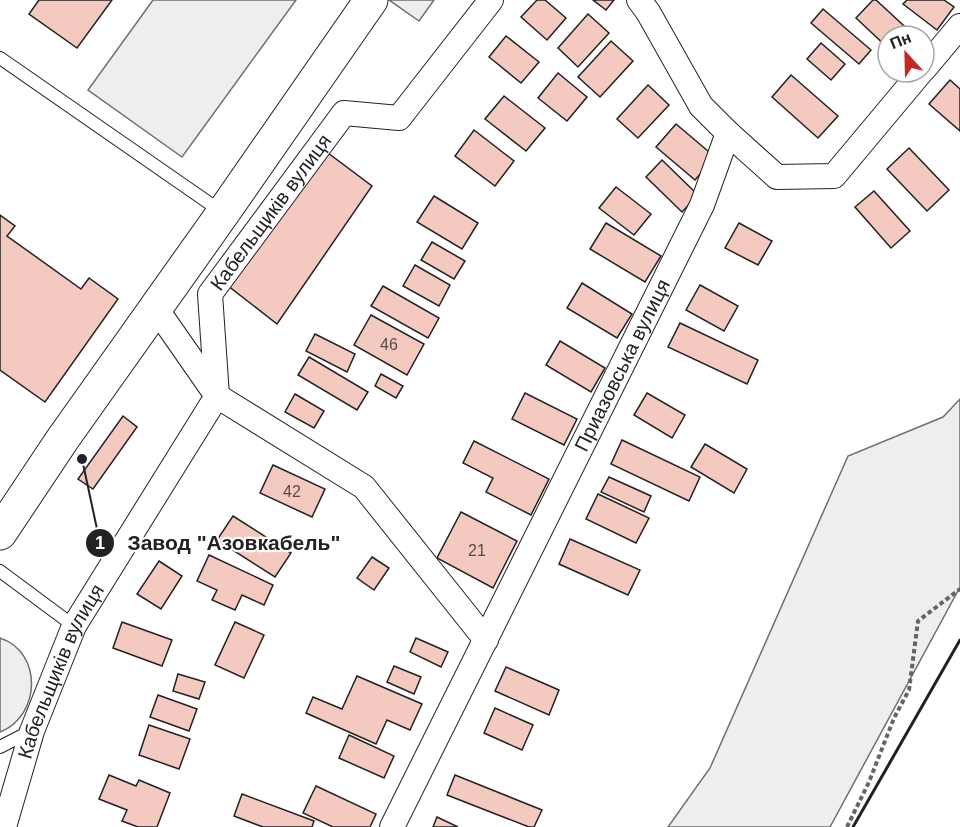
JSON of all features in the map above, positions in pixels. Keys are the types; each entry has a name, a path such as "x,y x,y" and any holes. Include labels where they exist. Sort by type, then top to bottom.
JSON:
{"street":[{"name":"Кабельщиків вулиця","path":"0,533 62,440 371,0"},
{"name":"Кабельщиків вулиця","path":"4,827 32,730 74,626 217,396 210,294 344,113 399,118 491,0"},
{"path":"639,0 701,106 777,177 834,176 911,84"},
{"path":"936,55 960,26"},
{"name":"Приазовська вулиця","path":"392,827 702,205 728,133"},
{"path":"155,307 217,396 364,487 486,640"}],"lane":[{"path":"0,58 223,213"},
{"path":"0,571 74,626"},
{"path":"0,747 32,730"}],"path":[{"path":"846,827 869,782 894,718 909,690 918,621 960,589"}],"shaded area":[{"path":"153,0 296,0 182,157 88,90"},
{"path":"389,0 434,0 419,21"},
{"path":"960,399 960,587 830,827 668,827 710,768 848,456 943,417"},
{"path":"0,638 14,645 24,656 30,670 32,684 23,713 14,724 0,732"}],"building":[{"path":"39,0 112,0 77,48 29,14"},
{"path":"537,0 545,0 566,18 547,40 521,17"},
{"path":"593,0 614,0 606,10"},
{"path":"873,0 876,0 902,24 876,24 876,37 856,18"},
{"path":"907,0 944,0 954,7 937,30 936,24 929,24 903,4"},
{"path":"823,9 871,50 859,64 811,23"},
{"path":"588,14 609,33 578,67 558,48"},
{"path":"506,36 539,62 521,83 489,57"},
{"path":"611,41 633,61 600,97 578,77"},
{"path":"821,43 845,64 831,80 807,59"},
{"path":"558,73 587,97 567,121 538,98"},
{"path":"791,75 838,116 818,138 772,97"},
{"path":"950,80 960,89 960,131 929,104"},
{"path":"648,85 669,105 638,138 617,119"},
{"path":"504,96 545,128 526,151 485,119"},
{"path":"676,124 715,157 695,180 656,147"},
{"path":"474,130 514,161 495,186 455,156"},
{"path":"909,148 949,190 927,211 887,169"},
{"path":"324,150 372,186 277,324 227,285"},
{"path":"662,160 698,195 682,212 646,177"},
{"path":"616,187 651,214 634,235 599,208"},
{"path":"874,191 910,231 891,248 855,207"},
{"path":"434,196 478,223 462,249 417,222"},
{"path":"0,215 15,226 7,236 81,289 89,278 118,299 45,402 0,370"},
{"path":"606,223 661,256 645,282 590,249"},
{"path":"739,223 772,241 758,265 725,248"},
{"path":"432,242 465,261 454,279 421,260"},
{"path":"415,265 450,285 439,306 403,286"},
{"path":"582,283 632,314 617,338 567,308"},
{"path":"700,285 738,306 724,331 686,310"},
{"path":"383,286 439,318 428,338 371,306"},
{"path":"371,315 424,344 407,375 354,345"},
{"path":"680,323 758,360 747,384 668,347"},
{"path":"315,334 355,354 347,372 306,351"},
{"path":"560,341 605,368 591,392 546,365"},
{"path":"309,357 368,392 357,410 298,375"},
{"path":"381,374 403,386 396,398 375,386"},
{"path":"525,393 577,419 564,445 512,419"},
{"path":"647,393 685,415 672,438 634,415"},
{"path":"295,394 324,411 314,428 285,412"},
{"path":"123,416 137,427 93,489 78,479"},
{"path":"622,440 700,477 689,501 611,464"},
{"path":"474,441 549,479 531,515 486,492 493,478 463,463"},
{"path":"705,444 747,469 734,493 691,467"},
{"path":"273,465 325,489 312,517 260,493"},
{"path":"609,477 651,496 644,512 601,492"},
{"path":"598,494 649,518 636,543 586,519"},
{"path":"461,512 517,541 493,588 437,558"},
{"path":"233,516 291,553 275,577 217,540"},
{"path":"570,539 640,570 628,595 559,564"},
{"path":"209,555 273,585 264,605 242,595 235,610 212,600 217,590 197,581"},
{"path":"372,557 389,568 374,590 357,578"},
{"path":"159,561 182,576 161,609 137,594"},
{"path":"122,622 172,640 162,666 113,648"},
{"path":"235,622 264,635 244,678 215,665"},
{"path":"416,638 448,652 441,667 410,652"},
{"path":"394,666 421,677 414,694 387,682"},
{"path":"506,667 559,690 549,715 495,691"},
{"path":"178,674 205,682 199,699 173,691"},
{"path":"357,676 422,704 410,730 387,720 376,744 306,713 313,697 342,709"},
{"path":"158,695 197,709 189,731 150,717"},
{"path":"495,708 533,725 522,750 484,733"},
{"path":"149,725 190,739 179,769 139,755"},
{"path":"349,735 394,756 384,778 339,758"},
{"path":"109,775 136,786 139,780 170,793 157,827 138,827 122,821 127,810 99,799"},
{"path":"455,775 542,810 534,827 447,795"},
{"path":"316,786 376,814 370,827 333,827 303,813"},
{"path":"242,794 314,821 312,827 263,827 234,816"},
{"path":"437,817 458,827 433,827"}],"wall":[{"path":"853,827 960,640"}],"place":[{"name":"Завод \"Азовкабель\"","path":"82,459"}]}
